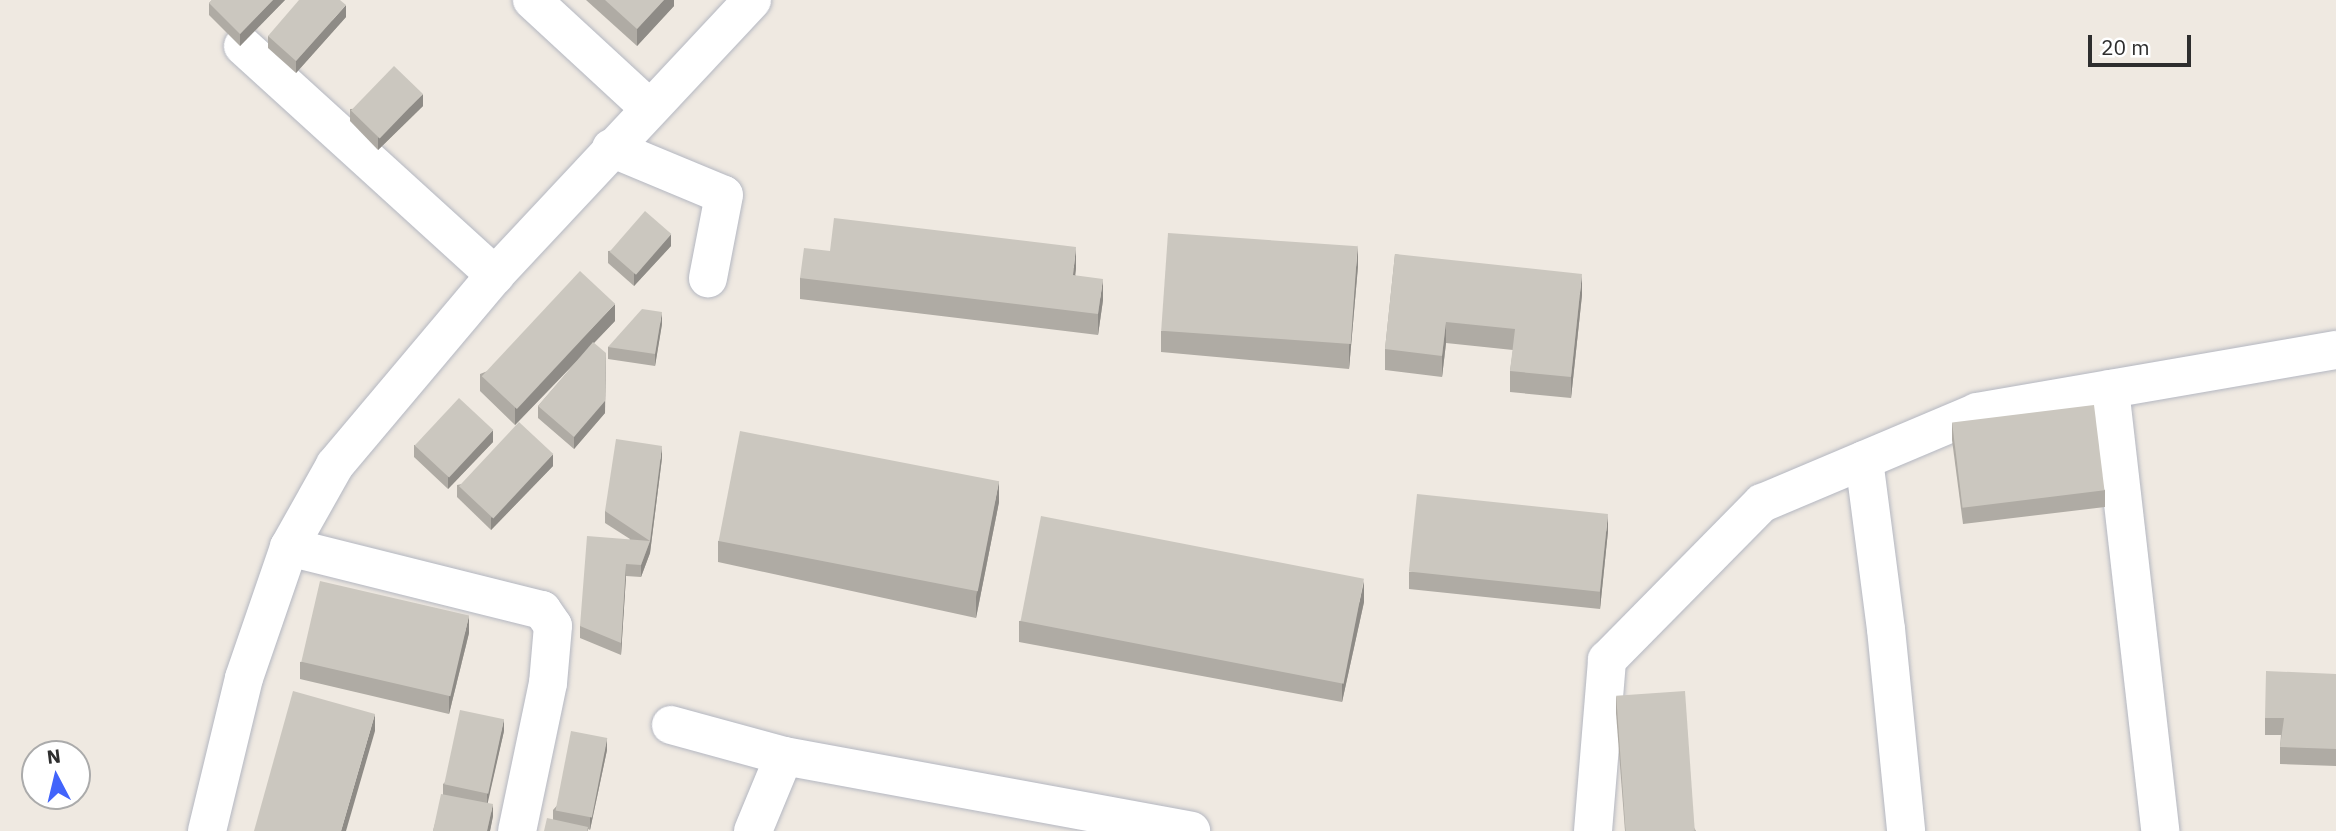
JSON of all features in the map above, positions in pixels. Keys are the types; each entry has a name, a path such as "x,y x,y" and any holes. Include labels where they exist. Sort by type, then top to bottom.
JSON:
{"street":[{"path":"532,0 648,107"},
{"path":"207,831 244,678 289,547 335,465 495,275 648,107 752,0"},
{"path":"243,46 495,275"},
{"path":"611,148 724,195 708,278"},
{"path":"1593,831 1607,660 1762,503 1978,412 2336,350"},
{"path":"2110,389 2160,831"},
{"path":"1864,460 1886,629 1906,831"},
{"path":"289,547 542,610 553,626 548,683 517,831"},
{"path":"671,724 784,756 1191,831"},
{"path":"752,831 784,756"}],"building":[{"path":"212,0 273,0 240,34 209,3"},
{"path":"299,0 340,0 346,5 296,61 268,36"},
{"path":"605,0 664,0 637,29"},
{"path":"394,66 423,94 380,138 351,111"},
{"path":"645,211 671,234 636,275 610,252"},
{"path":"834,218 1076,247 1073,275 1103,279 1098,314 800,278 804,248 830,251"},
{"path":"1168,233 1358,246 1351,344 1161,331"},
{"path":"1395,254 1582,274 1571,377 1510,371 1515,329 1446,322 1442,356 1385,349"},
{"path":"580,271 615,304 517,409 482,376"},
{"path":"642,309 662,312 655,354 608,347"},
{"path":"593,342 606,353 605,401 574,437 538,406"},
{"path":"459,398 493,430 449,478 415,446"},
{"path":"2094,405 2104,490 1963,508 1952,422"},
{"path":"519,422 553,454 493,518 459,486"},
{"path":"740,431 999,481 978,591 719,541"},
{"path":"616,439 662,446 650,541 605,511"},
{"path":"1417,494 1608,514 1600,592 1409,572"},
{"path":"1041,516 1364,579 1344,684 1021,621"},
{"path":"587,536 650,541 641,565 626,564 621,643 580,626"},
{"path":"320,581 469,615 450,696 301,662"},
{"path":"2266,671 2336,674 2336,749 2280,747 2284,718 2265,718"},
{"path":"293,691 375,714 341,831 254,831"},
{"path":"1685,691 1695,831 1626,831 1616,696"},
{"path":"460,710 504,719 488,794 444,784"},
{"path":"571,731 607,738 592,818 556,811"},
{"path":"441,794 493,804 487,831 433,831"},
{"path":"547,818 588,827 587,831 544,831"}]}
